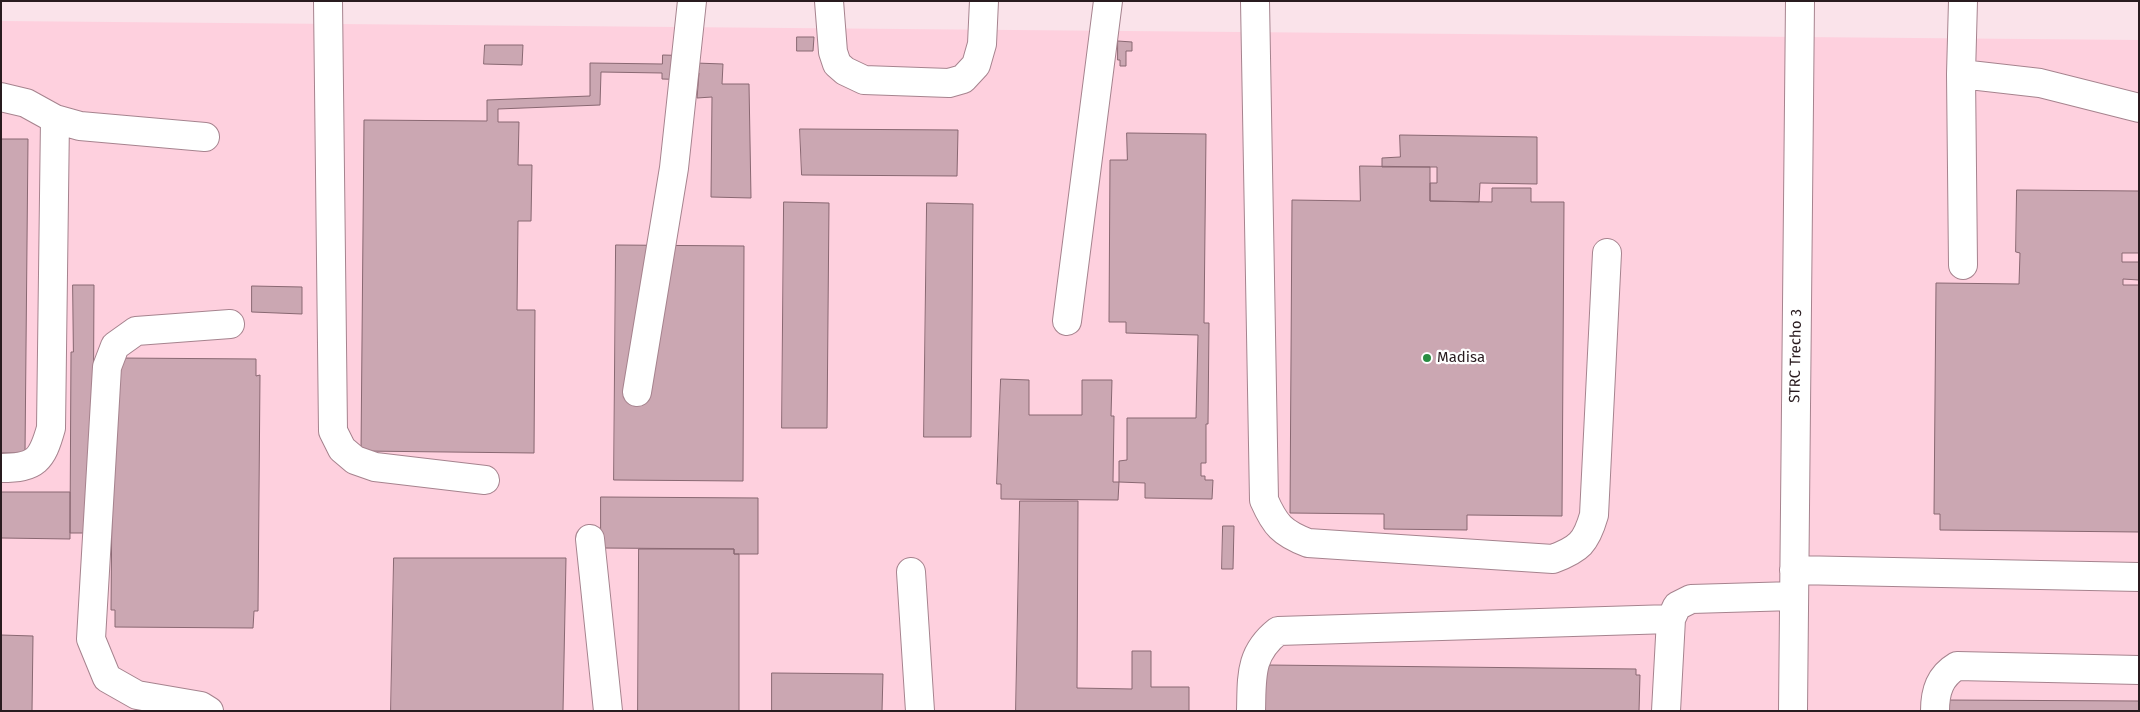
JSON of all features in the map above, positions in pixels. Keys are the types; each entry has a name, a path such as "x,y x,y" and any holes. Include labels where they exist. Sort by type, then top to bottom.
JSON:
{"street":[{"path":"328,1 333,431 342,448 355,460 375,467 485,480"},
{"path":"636,392 674,168 692,1"},
{"path":"829,1 833,52 837,64 845,72 864,80 949,83 963,79 976,65 982,44 984,1"},
{"path":"1066,320 1108,1"},
{"path":"1255,1 1264,500 1273,520 1289,535 1308,543 1553,560 1574,551 1588,536 1594,515 1607,253"},
{"name":"STRC Trecho 3","path":"1793,711 1800,1"},
{"path":"1963,1 1961,74 1963,265"},
{"path":"1961,74 2040,83 2139,108"},
{"path":"1,97 26,104 55,119 80,126 205,137"},
{"path":"1,468 31,466 44,453 52,428 55,119"},
{"path":"210,711 201,706 137,695 107,678 92,638 92,619 107,367 115,346 136,331 230,324"},
{"path":"590,539 608,711"},
{"path":"911,572 920,711"},
{"path":"1666,711 1671,619 1677,606 1690,599 1794,583 2139,577"},
{"path":"1250,711 1252,674 1256,655 1268,639 1278,631 1671,619"},
{"path":"1935,711 1938,686 1944,674 1957,666 2139,670"}],"shaded area":[{"path":"1,21 2139,40 2139,711 1,711"}],"building":[{"path":"797,37 814,37 813,51 797,51"},
{"path":"1118,41 1132,42 1132,51 1126,51 1126,66 1120,66 1120,60 1118,60"},
{"path":"485,45 523,45 522,65 484,64"},
{"path":"663,55 697,56 696,63 723,64 722,84 749,84 751,198 711,197 712,97 697,98 699,73 697,73 696,80 662,79 662,73 601,72 600,105 498,109 498,122 519,122 518,165 532,165 531,221 518,221 517,310 535,310 534,453 361,451 364,120 487,121 487,100 590,96 590,63 662,64"},
{"path":"800,129 958,130 957,176 802,175"},
{"path":"1127,133 1206,134 1204,323 1209,323 1208,424 1206,424 1206,463 1201,463 1201,476 1205,476 1205,480 1213,480 1212,499 1145,498 1145,483 1119,482 1119,461 1127,460 1127,418 1196,418 1198,335 1126,333 1126,322 1109,322 1110,160 1127,160"},
{"path":"1400,135 1537,137 1537,184 1480,183 1479,202 1430,201 1430,183 1437,183 1437,167 1382,167 1382,158 1400,157"},
{"path":"1,139 28,139 25,453 1,453"},
{"name":"Madisa","path":"1360,166 1430,167 1430,201 1492,202 1492,188 1531,188 1531,202 1564,202 1562,516 1467,515 1467,530 1384,529 1384,514 1290,513 1292,200 1360,201"},
{"path":"2017,190 2139,191 2139,253 2122,253 2122,262 2139,262 2139,280 2123,279 2123,285 2139,285 2139,532 1940,530 1940,514 1934,514 1936,283 2019,284 2020,253 2016,252"},
{"path":"784,202 829,203 827,428 782,428"},
{"path":"927,203 973,204 971,437 924,437"},
{"path":"616,245 744,246 743,481 614,480"},
{"path":"73,285 94,285 93,476 85,533 70,533"},
{"path":"252,286 302,287 302,314 252,312"},
{"path":"117,358 256,359 256,376 260,375 258,611 254,611 253,628 115,627 115,610 111,610 113,374"},
{"path":"1001,379 1029,380 1029,415 1082,415 1082,380 1112,380 1111,416 1114,416 1113,482 1119,482 1118,500 1001,499 1001,484 997,484"},
{"path":"1,492 70,492 70,539 1,538"},
{"path":"601,497 758,498 758,554 734,554 734,549 601,548"},
{"path":"1020,501 1078,501 1077,688 1132,689 1132,651 1151,651 1151,687 1189,687 1189,711 1016,711"},
{"path":"1223,526 1234,526 1233,569 1222,569"},
{"path":"639,549 734,549 734,554 739,554 739,711 638,711"},
{"path":"394,558 566,558 563,711 391,711"},
{"path":"1,635 33,636 32,711 1,711"},
{"path":"1267,665 1636,669 1636,675 1640,675 1639,711 1262,711"},
{"path":"772,673 883,674 882,711 772,711"},
{"path":"1943,700 2139,701 2139,711 1942,711"}],"place":[{"name":"Madisa","path":"1427,358"}]}
